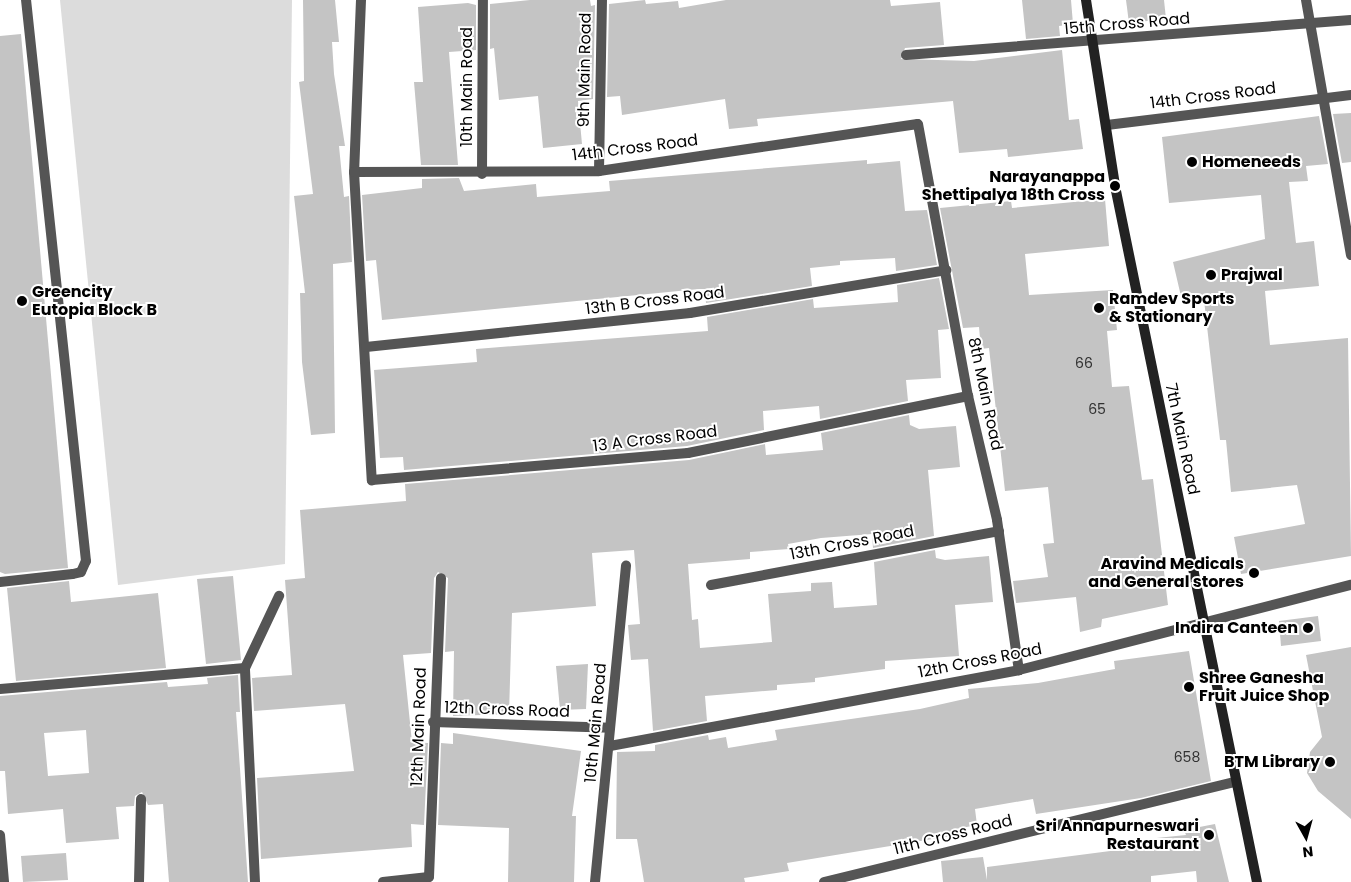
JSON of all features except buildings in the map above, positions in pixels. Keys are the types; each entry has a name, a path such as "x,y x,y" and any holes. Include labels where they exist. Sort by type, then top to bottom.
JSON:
{"street":[{"path":"0,582 73,574 81,572 86,561 26,0"},
{"path":"361,0 354,172 366,348"},
{"name":"10th Main Road","path":"482,174 483,0"},
{"name":"9th Main Road","path":"599,171 602,0"},
{"name":"7th Main Road","path":"1086,0 1115,186 1235,782 1257,882"},
{"path":"1306,0 1351,255"},
{"name":"15th Cross Road","path":"906,55 1092,42 1351,20"},
{"name":"14th Cross Road","path":"1107,125 1351,94"},
{"name":"14th Cross Road","path":"354,172 482,174 599,171 918,124"},
{"name":"8th Main Road","path":"918,124 968,396 999,531 1019,670"},
{"name":"13th B Cross Road","path":"366,348 690,314 946,270"},
{"name":"13 A Cross Road","path":"366,348 372,480 688,453 968,396"},
{"name":"13th Cross Road","path":"711,585 999,531"},
{"name":"10th Main Road","path":"595,882 610,746 610,728 626,566"},
{"name":"12th Main Road","path":"382,882 429,877 433,722 441,578"},
{"name":"12th Cross Road","path":"610,746 1019,670 1351,585"},
{"path":"255,882 245,668 279,596"},
{"path":"0,689 245,668"},
{"name":"12th Cross Road","path":"433,722 610,728"},
{"name":"11th Cross Road","path":"824,882 1235,782"},
{"path":"139,882 141,799"},
{"path":"0,834 4,882"}],"shaded area":[{"path":"60,0 292,0 285,564 118,585"}],"place":[{"name":"Homeneeds","path":"1192,162"},
{"name":"Narayanappa Shettipalya 18th Cross","path":"1115,186"},
{"name":"Prajwal","path":"1211,275"},
{"name":"Greencity Eutopia Block B","path":"22,301"},
{"name":"Ramdev Sports & Stationary","path":"1099,308"},
{"name":"Aravind Medicals and General stores","path":"1254,573"},
{"name":"Indira Canteen","path":"1308,628"},
{"name":"Shree Ganesha Fruit Juice Shop","path":"1189,687"},
{"name":"BTM Library","path":"1330,762"},
{"name":"Sri Annapurneswari Restaurant","path":"1209,835"}]}
